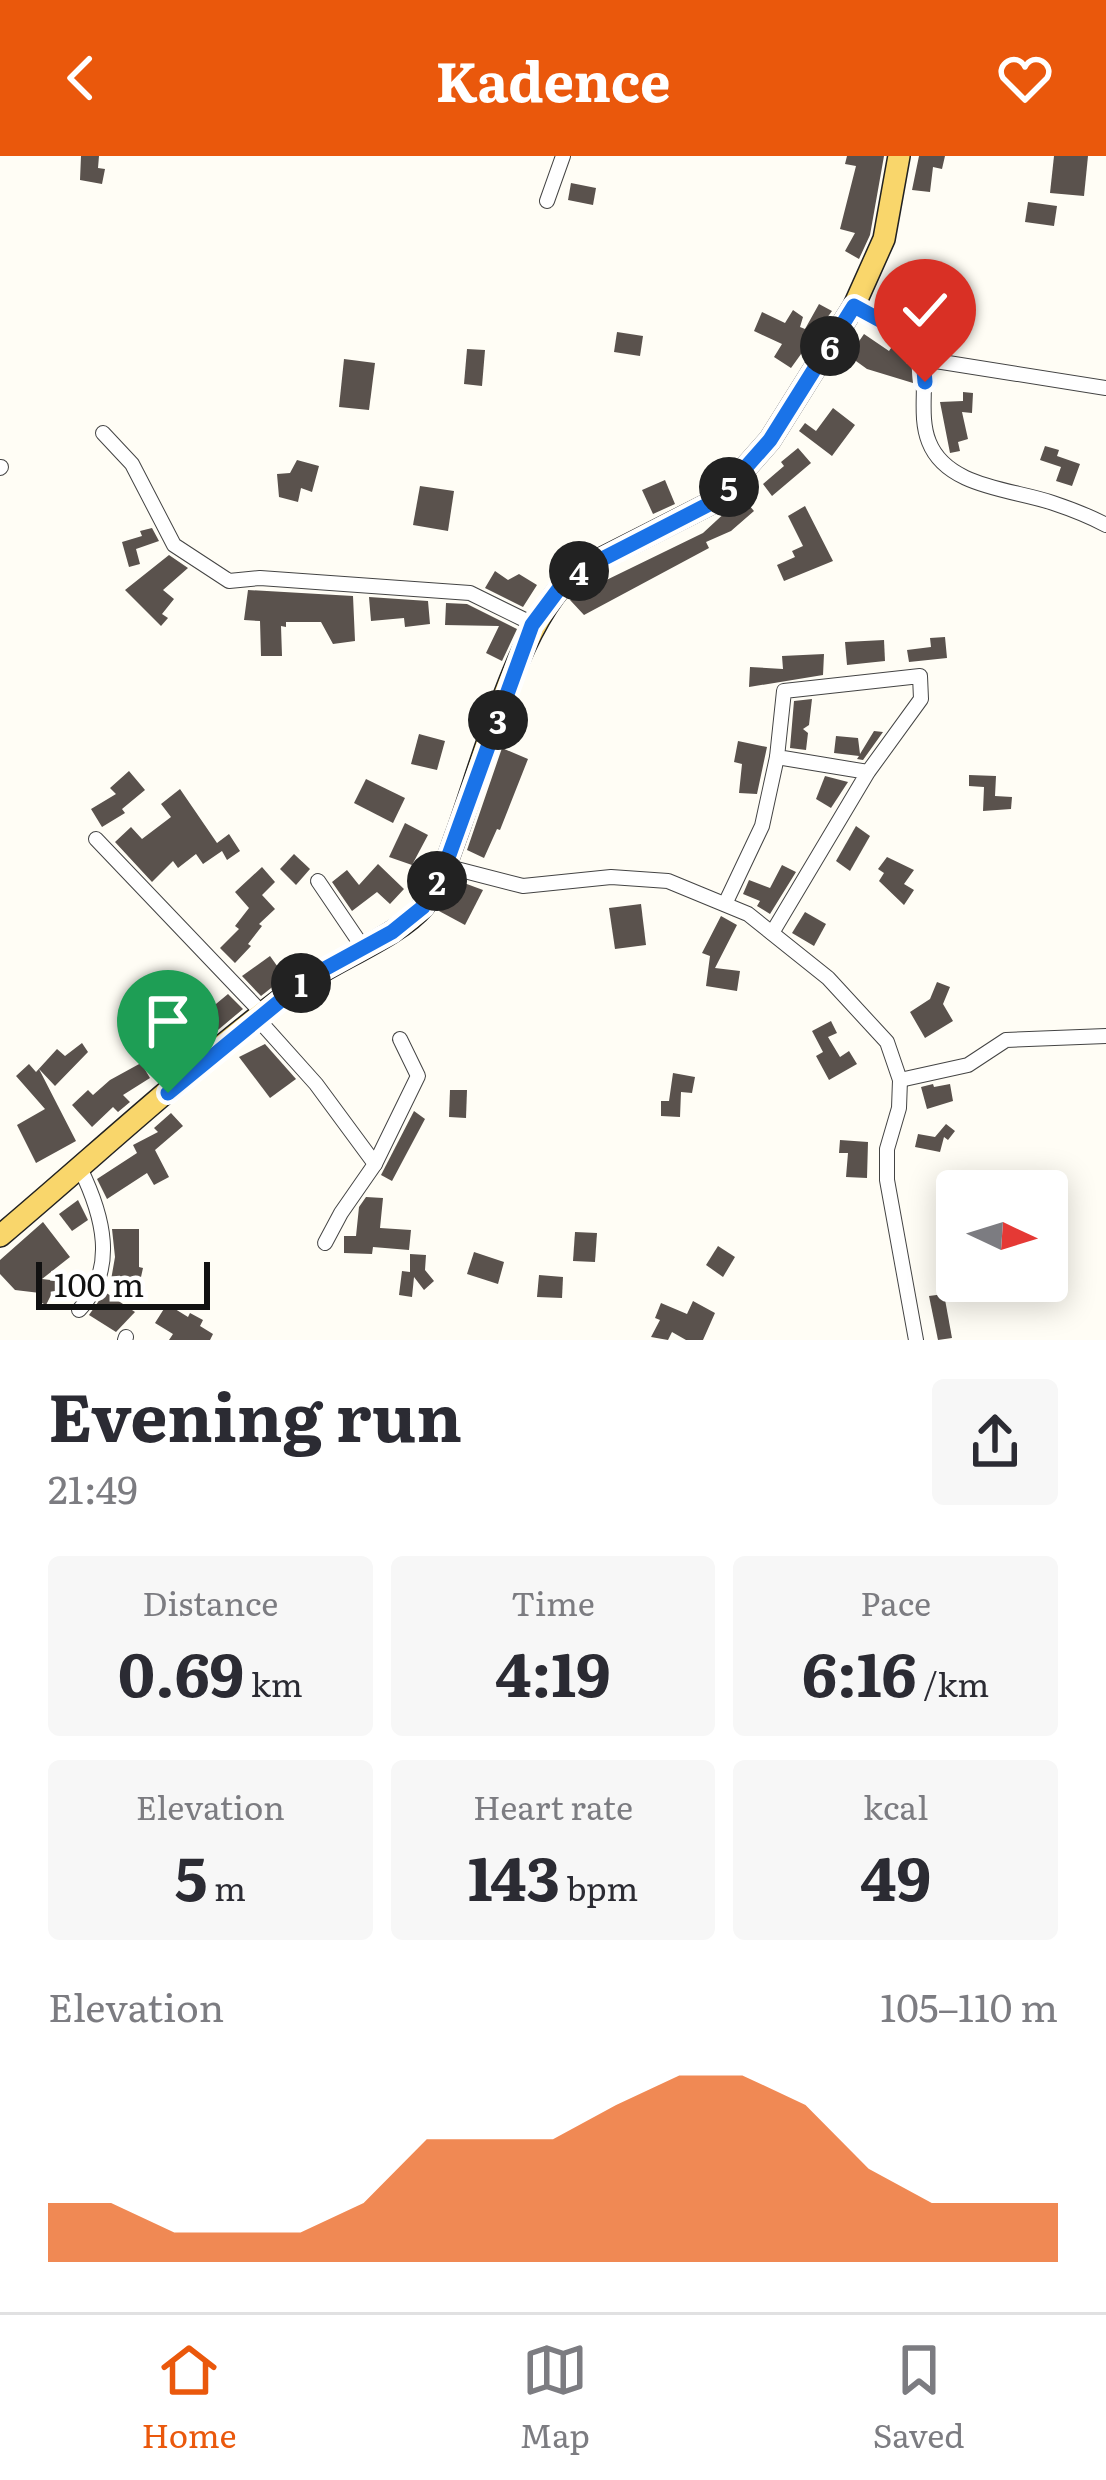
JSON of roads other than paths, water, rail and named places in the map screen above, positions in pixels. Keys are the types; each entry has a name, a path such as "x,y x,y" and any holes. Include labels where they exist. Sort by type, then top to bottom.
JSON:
{"main road":[{"path":"0,1236 259,1015 308,978 392,932 423,907 445,866 532,625 577,572 717,500 770,440 854,306 884,239 899,156"}],"street":[{"path":"547,201 562,156"},
{"path":"854,306 909,333 920,347 926,432 942,462 986,485 1050,502 1106,525"},
{"path":"923,359 1106,388"},
{"path":"103,434 132,464 174,544 230,581 260,578 470,593 532,625"},
{"path":"725,904 762,826 778,757 784,691 920,676 921,699 868,772 772,933"},
{"path":"778,757 868,772"},
{"path":"97,839 259,1015 375,1164"},
{"path":"445,866 523,886 611,877 668,881 748,914 828,978 887,1042 900,1081 886,1149 887,1180 916,1340"},
{"path":"318,881 362,946"},
{"path":"900,1081 968,1065 1006,1040 1106,1036"},
{"path":"325,1243 375,1164 418,1076 400,1040"},
{"path":"79,1310 96,1292 104,1262 98,1214 80,1168"}]}
